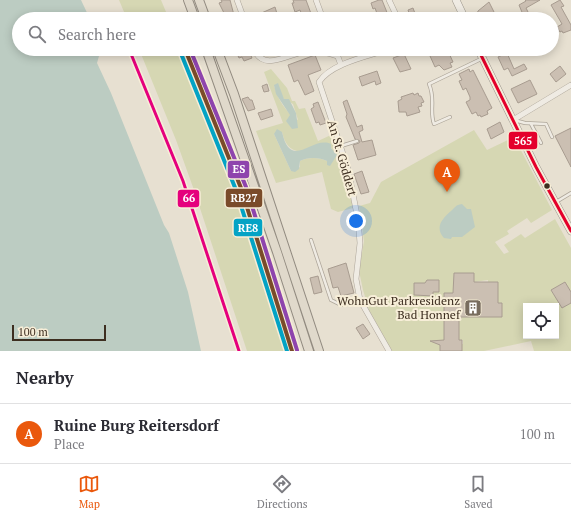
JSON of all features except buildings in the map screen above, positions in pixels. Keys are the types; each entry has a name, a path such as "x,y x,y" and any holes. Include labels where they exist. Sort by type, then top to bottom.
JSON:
{"highway":[{"path":"188,0 192,12"},
{"path":"199,0 203,12"},
{"path":"208,56 277,252 309,351"},
{"path":"220,56 234,94 319,351"}],"main road":[{"path":"456,0 462,12"},
{"path":"483,58 555,203 571,231"}],"street":[{"path":"237,0 241,12"},
{"path":"316,0 320,12"},
{"path":"389,0 395,12"},
{"path":"257,56 263,60 275,61 291,56"},
{"path":"337,56 341,65 368,56"},
{"name":"An St. Göddert","path":"341,65 322,77 319,82 348,168 359,227 360,243 356,279 360,300 389,351"},
{"path":"514,120 571,84"}],"lane":[{"path":"450,117 434,124 432,119 433,94 429,84 483,58"},
{"path":"514,120 531,124 546,124 552,137"},
{"path":"531,124 541,143"},
{"path":"341,146 357,141"},
{"path":"555,203 571,193"},
{"path":"311,240 331,300 341,305 360,300"}],"green space":[{"path":"119,0 161,0 166,12 124,12"},
{"path":"142,56 184,56 232,176 289,351 247,351 176,140"},
{"path":"271,69 287,88 292,101 295,101 299,109 305,108 318,141 333,134 343,163 353,208 338,212 331,209 322,172 276,183 256,131 283,123 264,72","holes":["274,85 284,99 293,104 298,120 283,105 277,95","282,132 286,143 293,150 301,152 307,148 331,148 337,155 327,161 317,158 310,158 300,161 300,167 291,171 274,134"]},
{"path":"474,130 487,150 514,137 552,210 531,223 527,218 507,231 509,234 495,242 504,254 509,252 504,245 521,234 525,238 555,219 571,248 571,292 565,282 551,290 559,303 523,303 523,339 559,339 559,303 562,308 571,303 571,351 534,351 531,341 484,351 392,351 369,310 359,271 364,241 359,206 370,203 381,182","holes":["454,273 474,273 474,282 488,280 488,282 498,282 498,303 502,303 502,317 461,314 461,319 459,319 459,340 463,340 463,344 440,345 444,340 444,293 453,293","427,280 439,280 439,292 433,292 433,296 414,295 414,283 425,283"]}],"shaded area":[{"path":"0,0 81,0 87,12 12,12 12,56 99,56 97,63 111,93 164,225 169,233 188,292 201,351 0,351"},
{"path":"278,83 284,99 289,99 296,113 298,128 292,129 286,121 290,115 276,94 274,85"},
{"path":"277,129 282,132 286,144 291,149 296,151 303,150 317,144 324,143 331,144 331,148 337,155 330,166 327,165 327,161 317,158 310,158 300,161 299,169 295,172 291,171 274,134"},
{"path":"462,204 467,209 471,209 475,227 462,237 452,237 451,239 444,238 440,230 441,223 456,206"}],"transit line":[{"name":"66","path":"132,56 183,181 239,351"},
{"name":"RE8","path":"182,56 236,190 287,351"},
{"name":"RB27","path":"188,56 241,188 292,351"},
{"name":"ES","path":"193,56 246,187 297,350"},
{"name":"565","path":"481,56 536,167 571,231"}],"place":[{"name":"Ruine Burg Reitersdorf","path":"447,192"},
{"name":"WohnGut Parkresidenz Bad Honnef","path":"473,308"}]}
